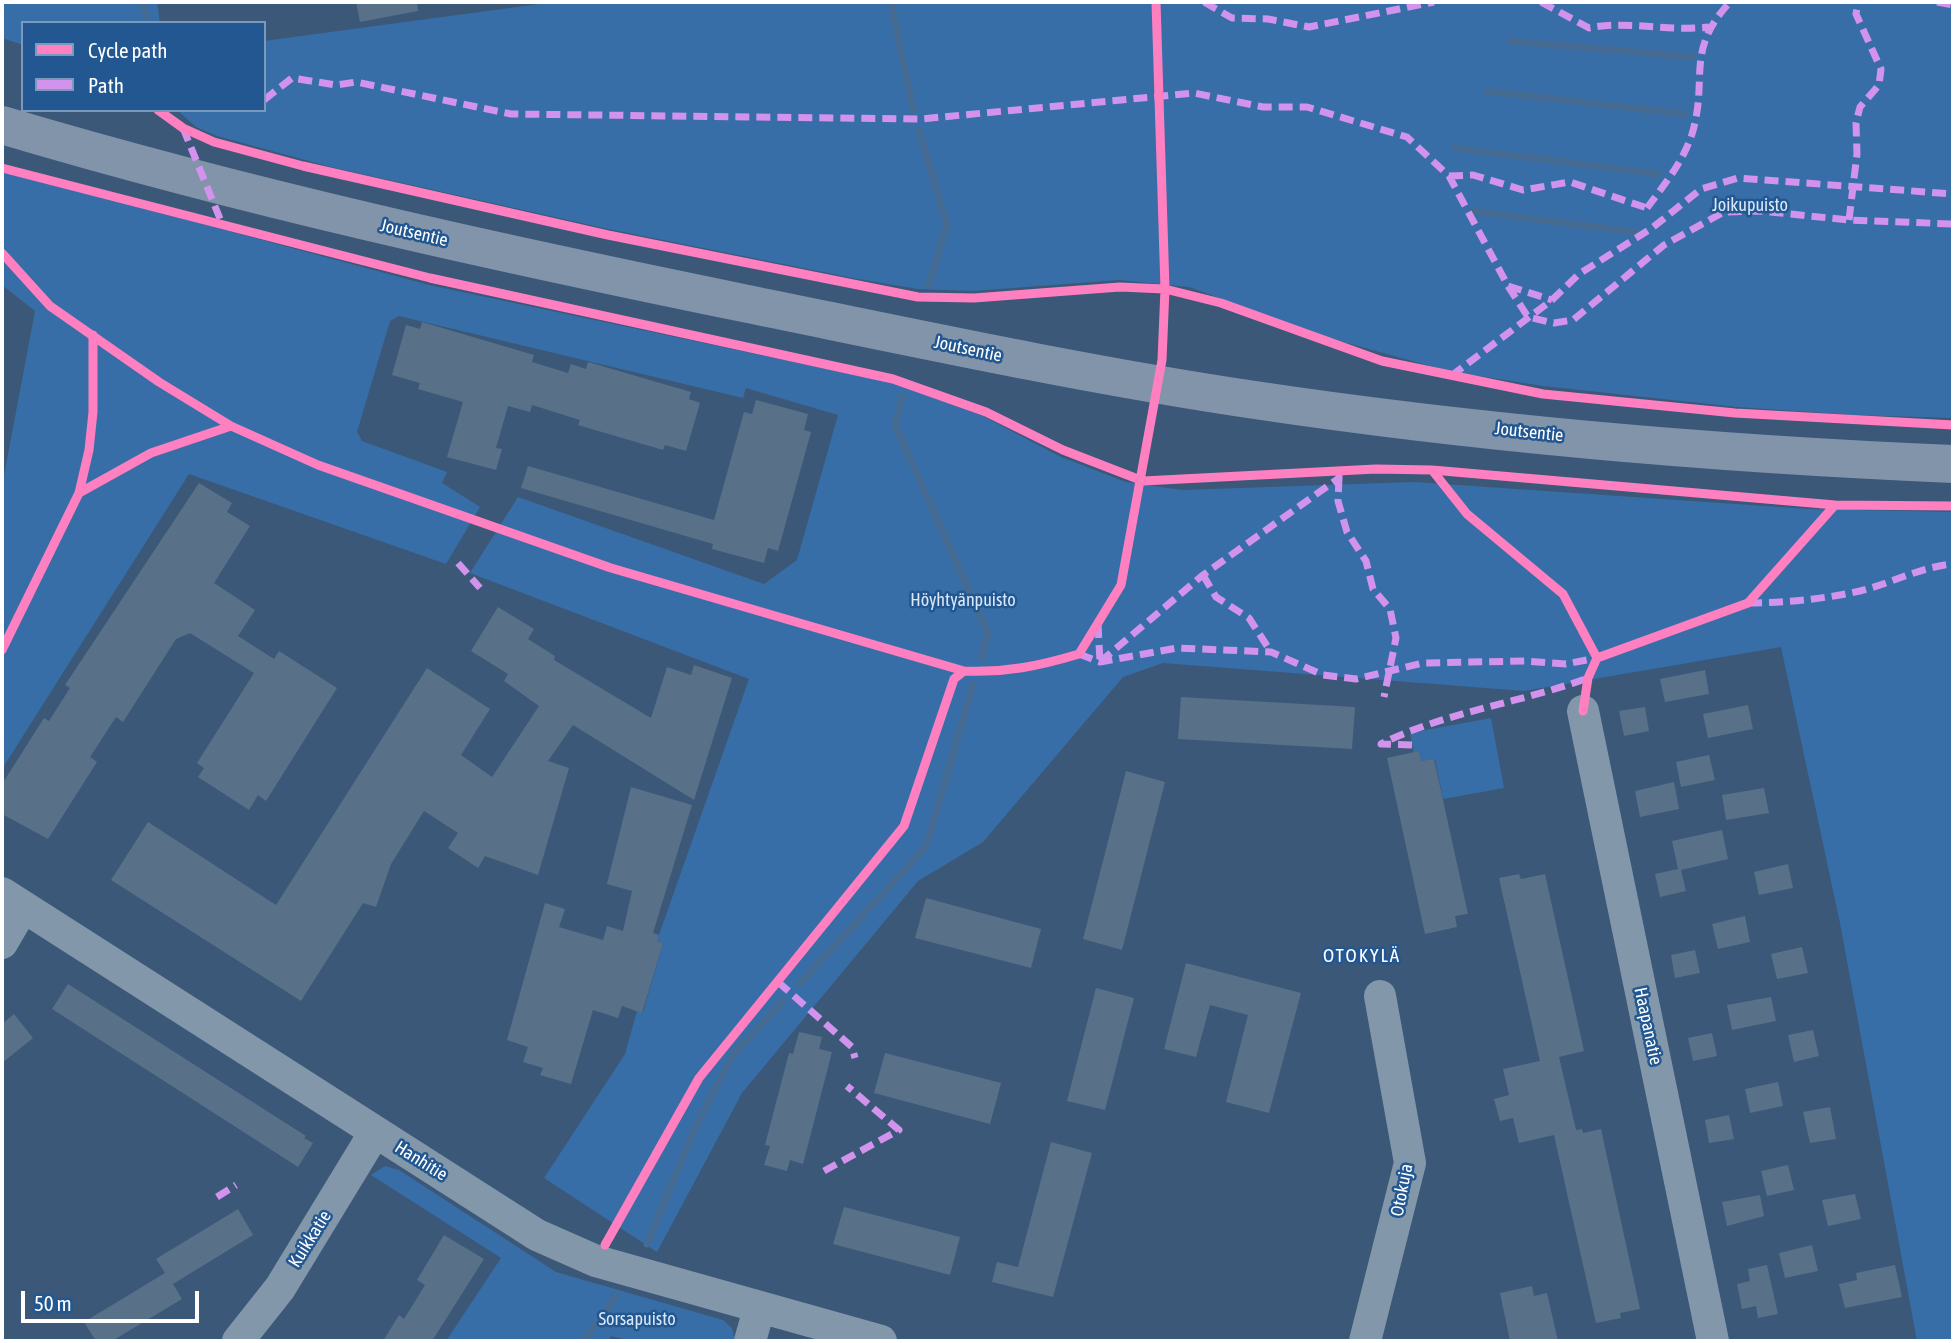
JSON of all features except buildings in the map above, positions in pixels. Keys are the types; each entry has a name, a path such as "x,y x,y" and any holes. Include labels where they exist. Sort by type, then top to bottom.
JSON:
{"main road":[{"name":"Joutsentie","path":"2,125 391,228 595,273 1091,372 1250,400 1470,426 1781,457 1953,464"}],"street":[{"name":"Haapanatie","path":"1583,711 1713,1341"},
{"path":"2,943 13,900"},
{"name":"Hanhitie","path":"13,900 537,1235 596,1261 759,1309 881,1341"},
{"name":"Otokuja","path":"1365,1341 1410,1163 1380,996"},
{"name":"Kuikkatie","path":"238,1341 280,1288 375,1132"},
{"path":"750,1341 759,1309"}],"green space":[{"path":"2,2 157,2 160,21 21,21 21,44 2,38"},
{"name":"Joikupuisto","path":"554,2 1953,2 1953,418 1737,407 1543,386 1448,371 1329,338 1189,287 1119,280 973,291 918,289 858,279 608,229 331,167 217,136 196,127 179,112 266,112 266,41"},
{"name":"Höyhtyänpuisto","path":"2,170 429,285 893,383 983,416 1061,457 1126,482 1182,490 1414,482 1809,509 1953,512 1953,1341 1917,1341 1840,923 1781,647 1524,691 1163,663 1123,677 983,842 918,881 742,1093 657,1252 544,1178 625,1054 637,1011 643,1012 663,943 657,941 749,679 470,573 518,497 764,584 797,560 838,415 746,388 743,398 399,316 390,321 357,432 362,441 447,472 442,483 480,507 446,564 189,474 2,769 2,486 35,311 2,285"},
{"path":"1491,718 1504,788 1443,799 1435,759 1421,761 1419,751 1414,753 1410,733"},
{"name":"Sorsapuisto","path":"385,1166 399,1170 556,1272 723,1320 732,1328 735,1341 633,1341 611,1336 608,1341 446,1341 501,1258 371,1175"}],"waterway":[{"path":"143,2 146,17"},
{"path":"891,2 913,110"},
{"path":"1510,41 1692,57"},
{"path":"1487,91 1685,114"},
{"path":"919,130 947,224 929,285"},
{"path":"1455,148 1658,174"},
{"path":"1472,211 1635,232"},
{"path":"902,396 895,425 988,633 981,658"},
{"path":"800,983 926,847 973,685"},
{"path":"647,1244 695,1128 733,1055 783,1001"},
{"path":"584,1341 616,1296"}],"marked path":[{"path":"1204,2 1232,18 1268,19 1309,27 1434,2"},
{"path":"1541,2 1589,28 1618,25 1709,27"},
{"path":"1647,208 1684,154 1697,114 1702,51 1716,20 1730,2"},
{"path":"1849,220 1857,154 1856,123 1860,107 1879,85 1881,69 1856,14 1858,2"},
{"path":"1937,2 1953,5"},
{"path":"266,98 292,78 336,85 356,82 511,114 921,119 1194,93 1263,107 1307,107 1407,137 1449,176 1508,286 1552,300"},
{"path":"183,128 223,226"},
{"path":"1449,176 1473,175 1523,190 1570,182 1647,208"},
{"path":"1451,376 1552,300 1579,274 1652,228 1701,189 1738,178 1953,194"},
{"path":"1508,286 1528,317 1554,323 1573,320 1664,245 1724,212 1760,211 1849,220 1953,224"},
{"path":"1100,662 1203,575 1339,478 1339,471"},
{"path":"1339,478 1338,501 1347,532 1366,561 1373,589 1390,609 1396,638 1384,697"},
{"path":"458,563 480,588"},
{"path":"1748,603 1846,594 1929,568 1953,564"},
{"path":"1203,575 1216,597 1249,618 1271,652"},
{"path":"1098,624 1100,662"},
{"path":"1079,654 1100,662 1177,648 1271,652 1323,675 1356,679 1423,663 1526,661 1566,664 1597,658"},
{"path":"1412,745 1381,744 1431,724 1588,678"},
{"path":"778,982 852,1047 855,1058"},
{"path":"824,1171 899,1130 847,1086"},
{"path":"217,1197 236,1185"}],"cycle path":[{"path":"605,1245 699,1078 904,826 954,679 964,671 1022,668 1079,654 1121,585 1162,360 1165,289 1156,2"},
{"path":"161,112 183,128 214,142 303,166 608,235 918,297 974,298 1120,287 1165,289 1221,303 1382,361 1543,394 1735,413 1953,425"},
{"path":"2,168 430,278 893,379 986,412 1063,450 1143,481 1376,469 1432,470 1835,505 1953,506"},
{"path":"2,253 50,306 159,382 231,426 318,465 611,568 964,671"},
{"path":"2,650 79,493 89,450 93,412 93,335"},
{"path":"79,493 151,453 231,426"},
{"path":"1432,470 1467,514 1563,594 1597,658 1588,678 1583,711"},
{"path":"1597,658 1748,603 1835,505"}],"district":[{"name":"OTOKYLÄ","path":"1362,956"}]}
